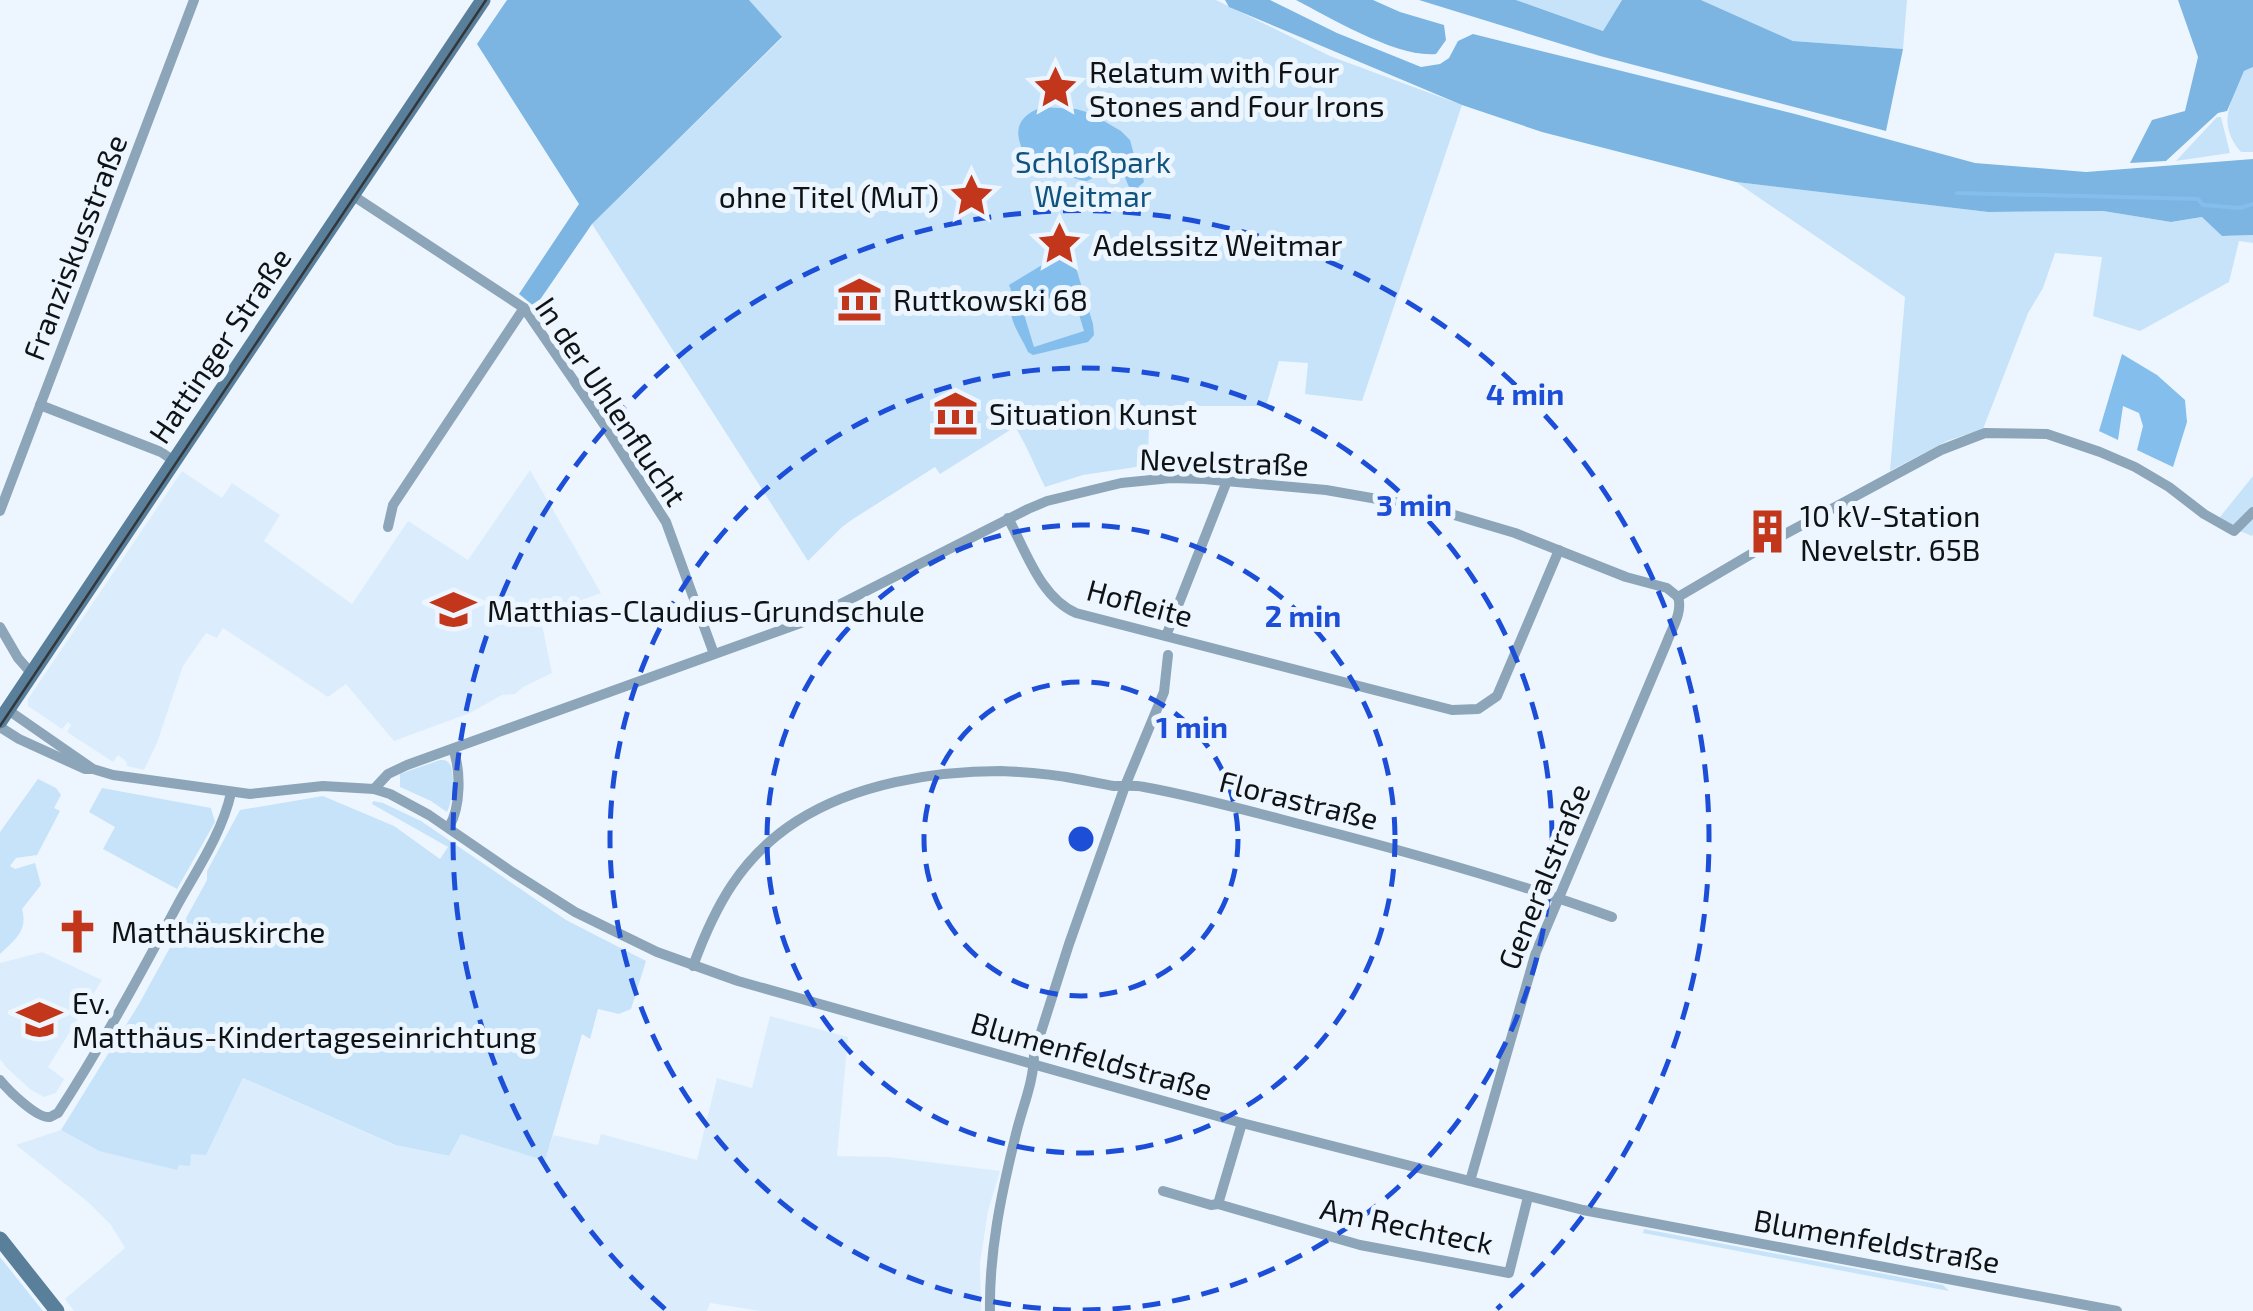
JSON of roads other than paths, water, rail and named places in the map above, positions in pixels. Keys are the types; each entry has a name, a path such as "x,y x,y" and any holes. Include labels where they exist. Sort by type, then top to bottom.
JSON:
{"main road":[{"name":"Hattinger Straße","path":"2,719 483,0"},
{"path":"0,1238 57,1311"}],"street":[{"name":"Franziskusstraße","path":"0,511 194,0"},
{"name":"In der Uhlenflucht","path":"352,195 524,308 666,522 714,654"},
{"path":"388,527 393,505 524,308"},
{"path":"40,405 161,452 174,461"},
{"path":"1678,597 1773,540 1925,459 1985,433 2047,434 2100,452 2169,487 2234,531 2253,512"},
{"name":"Nevelstraße","path":"374,789 388,774 825,613 1047,501 1120,483 1170,478 1326,490 1434,509 1498,527 1626,577 1667,588 1678,597"},
{"path":"1166,636 1228,482"},
{"name":"Hofleite","path":"1008,518 1046,588 1064,608 1452,710 1475,710 1495,698 1559,550"},
{"name":"Generalstraße","path":"1470,1181 1532,965 1679,612 1678,597"},
{"path":"0,627 32,674"},
{"path":"990,1311 992,1247 1034,1055 1068,944 1164,692 1168,655"},
{"name":"Blumenfeldstraße","path":"2,719 18,739 85,769 93,768"},
{"name":"Blumenfeldstraße","path":"2,719 93,768 134,779 250,794 322,786 374,789 449,827 575,912 657,952 733,980 1034,1065 1630,1220 2117,1311"},
{"path":"449,827 455,817 458,762 454,749"},
{"name":"Florastraße","path":"693,966 712,916 743,869 798,820 875,788 947,774 1000,771 1140,786 1218,804 1358,839 1612,917"},
{"path":"0,1080 43,1116 51,1117 58,1112 120,1012 226,818 230,793"},
{"path":"1218,1204 1242,1122"},
{"name":"Am Rechteck","path":"1164,1191 1360,1245 1509,1273 1528,1196"}],"waterway":[{"path":"1957,193 2198,199 2203,205 2240,208 2253,204"}],"tram line":[{"path":"0,726 486,0"}],"place":[{"name":"Relatum with Four Stones and Four Irons","path":"1056,88"},
{"name":"ohne Titel (MuT)","path":"972,196"},
{"name":"Adelssitz Weitmar","path":"1060,244"},
{"name":"Ruttkowski 68","path":"860,299"},
{"name":"Situation Kunst","path":"956,413"},
{"name":"10 kV-Station Nevelstr. 65B","path":"1767,532"},
{"name":"Matthias-Claudius-Grundschule","path":"454,610"},
{"name":"Matthäuskirche","path":"78,931"},
{"name":"Ev. Matthäus-Kindertageseinrichtung","path":"39,1019"}],"park label":[{"name":"Schloßpark Weitmar","path":"1093,178"}]}
